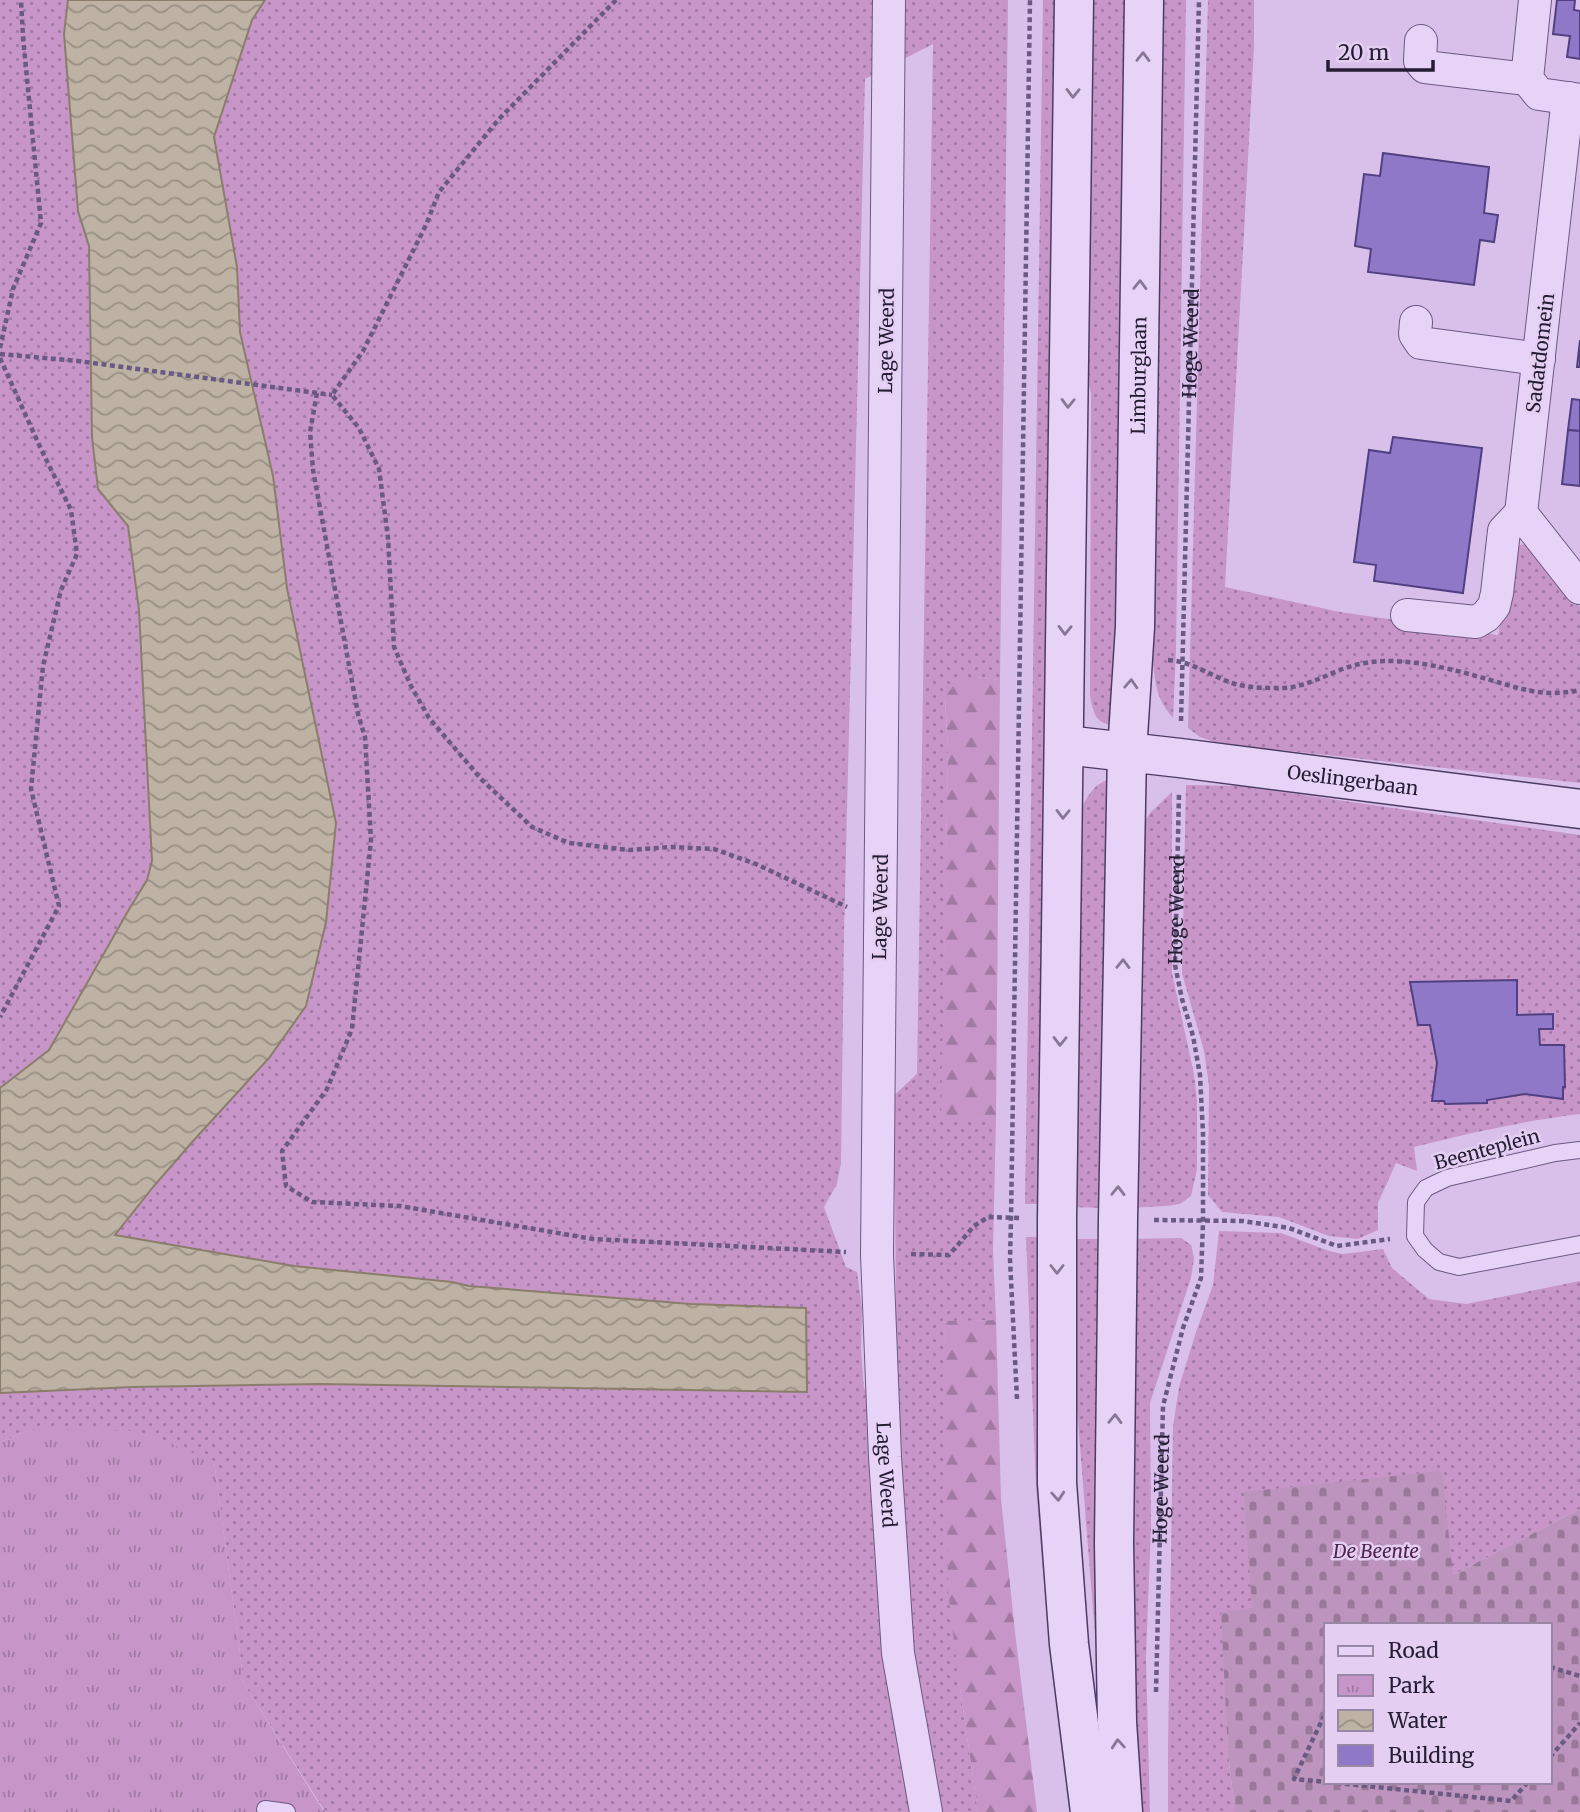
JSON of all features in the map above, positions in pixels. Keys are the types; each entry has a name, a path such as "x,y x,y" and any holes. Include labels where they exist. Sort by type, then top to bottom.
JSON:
{"main road":[{"path":"1074,0 1057,1219 1057,1483 1069,1644 1090,1812"},
{"name":"Limburglaan","path":"1127,752 1135,627 1144,0"},
{"name":"Oeslingerbaan","path":"1065,745 1580,809"},
{"path":"1123,1812 1116,1722 1114,1543 1127,752"}],"street":[{"name":"Lage Weerd","path":"889,0 877,1254 884,1457 898,1653 926,1812"},
{"path":"1535,0 1527,79 1539,94 1574,99"},
{"path":"1421,41 1420,61 1425,67 1527,79"},
{"name":"Sadatdomein","path":"1521,513 1574,99"},
{"path":"1416,322 1415,334 1421,343 1539,359"},
{"path":"1408,615 1476,622 1486,616 1494,606 1497,593 1504,531 1521,513 1580,588"}],"lane":[{"name":"Beenteplein","path":"1415,1236 1416,1202 1426,1188 1447,1178 1555,1153 1580,1150"},
{"path":"1415,1236 1425,1250 1439,1262 1459,1267 1580,1244"},
{"path":"265,1809 287,1812"}],"path":[{"path":"0,348 13,289 41,223 21,0"},
{"path":"332,395 363,351 426,225 439,192 499,119 616,0"},
{"name":"Hoge Weerd","path":"1156,1696 1163,1406 1201,1278 1203,1222 1200,1075 1175,965 1199,0"},
{"path":"0,1017 59,906 31,789 43,666 61,590 77,554 71,510 0,356 78,361 332,395 359,429 379,469 388,538 394,647 411,686 429,718 482,780 532,827 569,843 629,850 671,847 714,849 756,864 847,906 880,910"},
{"path":"317,393 310,432 313,470 358,714 365,737 371,840 352,1029 327,1089 282,1151 286,1186 312,1202 400,1206 593,1239 877,1254"},
{"path":"1181,660 1202,671 1248,687 1295,688 1342,669 1387,661 1432,665 1521,690 1565,693 1580,690"},
{"path":"921,1254 948,1255 974,1226 988,1217 1010,1218"},
{"path":"1203,1222 1244,1221 1289,1228 1337,1245 1415,1236"},
{"path":"1552,1668 1580,1676"},
{"path":"1324,1717 1294,1779 1324,1782"},
{"path":"1552,1755 1580,1723"},
{"path":"1346,1784 1511,1801 1526,1784"}],"green space":[{"path":"0,0 68,0 64,34 78,211 89,246 92,437 98,489 128,526 139,609 152,861 147,880 49,1050 0,1088"},
{"path":"265,0 1008,0 1000,680 976,677 945,698 948,749 942,1117 996,1119 993,1250 996,1320 944,1322 959,1681 978,1812 328,1812 324,1810 244,1684 214,1461 33,1429 0,1442 0,1393 133,1387 321,1384 806,1392 806,1308 691,1304 469,1286 294,1266 114,1235 193,1141 269,1058 306,1006 326,922 336,823 287,588 273,476 240,332 237,266 214,137 252,20","holes":["933,44 917,1074 889,1100 895,1191 896,1309 864,1390 862,1308 857,1272 846,1267 824,1207 837,1184 841,1163 865,79"]},
{"path":"1043,0 1065,0 1047,1204 1025,1204"},
{"path":"1084,0 1128,0 1117,721 1112,725 1098,719 1090,694 1091,394 1079,334"},
{"path":"1163,0 1186,0 1173,718 1158,693 1153,664"},
{"path":"1208,0 1254,0 1254,46 1225,587 1340,612 1498,635 1515,546 1525,544 1533,547 1580,607 1580,783 1217,743 1200,737 1188,728"},
{"path":"959,678 1000,680 996,1119 941,1118 948,749 945,697"},
{"path":"1108,780 1106,1208 1066,1207 1082,806 1095,787"},
{"path":"1186,785 1240,786 1580,835 1580,1114 1496,1128 1414,1147 1417,1171 1396,1163 1378,1203 1378,1230 1358,1239 1329,1236 1279,1217 1222,1212 1208,1195 1209,1086 1204,1051 1182,973"},
{"path":"1172,792 1172,973 1194,1074 1197,1101 1197,1169 1191,1196 1180,1204 1129,1208 1143,824 1150,813"},
{"path":"1219,1231 1281,1233 1343,1254 1383,1249 1392,1268 1429,1299 1466,1304 1580,1281 1580,1509 1453,1575 1222,1612 1228,1754 1235,1812 1168,1812 1173,1427 1179,1387 1213,1285"},
{"path":"1026,1237 1043,1237 1071,1812 1051,1665 1036,1488"},
{"path":"1181,1238 1191,1245 1194,1258 1191,1278 1150,1403 1151,1527 1146,1658 1150,1812 1133,1812 1129,1239"},
{"path":"1065,1239 1105,1239 1097,1660 1067,1283"},
{"path":"996,1320 1001,1499 1037,1812 978,1812 948,1592 944,1321"},
{"path":"33,1429 137,1431 214,1461 244,1684 323,1810 328,1812 0,1812 0,1442"},
{"name":"De Beente","path":"1442,1471 1453,1575 1580,1509 1580,1812 1235,1812 1228,1754 1221,1612 1252,1608 1244,1492"}],"water":[{"path":"68,0 265,0 252,20 214,137 237,267 240,332 273,476 287,588 336,823 326,922 306,1006 269,1058 193,1141 115,1235 294,1266 469,1286 691,1304 806,1308 807,1392 321,1384 133,1387 0,1393 0,1088 49,1050 147,880 152,861 139,610 128,526 98,489 92,437 89,246 78,211 64,34"}],"building":[{"path":"1557,0 1575,0 1574,10 1580,11 1580,59 1567,57 1570,36 1553,34"},
{"path":"1383,153 1489,167 1484,213 1498,215 1494,242 1480,240 1474,285 1368,272 1371,249 1355,246 1364,174 1380,176"},
{"path":"1580,340 1580,367 1577,367"},
{"path":"1572,399 1580,400 1580,431 1568,430"},
{"path":"1568,430 1580,431 1580,486 1562,484"},
{"path":"1393,437 1482,448 1463,593 1374,581 1376,565 1354,562 1369,450 1390,453"},
{"path":"1517,980 1517,1015 1553,1014 1553,1029 1539,1029 1540,1045 1564,1045 1563,1099 1525,1094 1487,1100 1487,1103 1445,1104 1444,1101 1432,1101 1437,1063 1430,1025 1418,1025 1410,982"}]}
